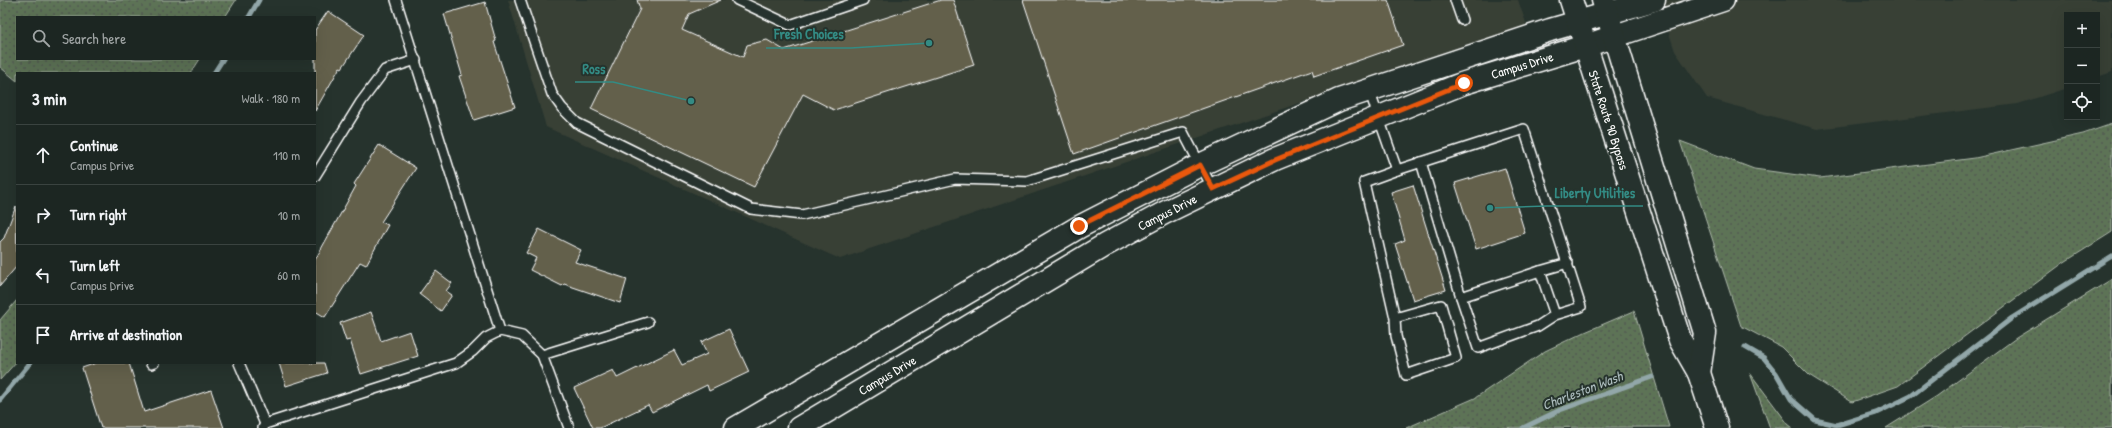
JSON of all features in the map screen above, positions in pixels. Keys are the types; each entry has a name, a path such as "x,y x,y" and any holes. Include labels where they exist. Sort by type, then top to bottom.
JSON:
{"main road":[{"name":"State Route 90 Bypass","path":"1571,0 1680,340 1700,373 1717,428"},
{"name":"Campus Drive","path":"736,428 1079,226 1200,165 1339,100 1578,23 1605,7 1654,0"},
{"name":"Campus Drive","path":"799,428 1105,245 1213,189 1275,160 1378,116 1464,83 1585,46 1723,0"},
{"name":"State Route 90 Bypass","path":"1605,7 1705,333 1700,373"}],"lane":[{"path":"396,0 500,331"},
{"path":"520,0 552,94 562,108 577,123 751,209 802,215 955,178 1027,181 1183,132 1213,189"},
{"path":"737,0 790,25 863,0"},
{"path":"1456,0 1462,20"},
{"path":"316,174 361,102 385,70 416,60"},
{"path":"1369,90 1397,170"},
{"path":"1395,318 1440,305 1456,358 1406,375 1396,336 1395,318 1364,182 1421,162 1524,129 1581,307 1555,315 1538,326 1478,348 1461,297 1421,162"},
{"path":"1461,297 1568,263"},
{"path":"1540,271 1555,315"},
{"path":"542,355 648,322"},
{"path":"239,364 264,426 456,364 473,351 486,338 500,331 522,336 542,355 569,428"}],"shaded area":[{"path":"508,0 1518,0 1527,26 840,259 546,127"},
{"path":"1658,0 2112,0 2112,72 2100,76 2100,12 2064,12 2064,89 2018,104 1817,129 1707,98 1675,51"}],"green space":[{"path":"0,0 236,0 226,16 16,16 16,60 199,60 192,72 16,72 16,80 0,67"},
{"path":"2112,124 2112,232 2063,263 1898,386 1852,402 1809,375 1781,347 1741,326 1680,141 1754,169 1820,178 1975,158 2083,134"},
{"path":"2112,279 2112,428 1886,428 1937,396 2016,338"},
{"path":"16,301 16,362 0,380 0,320"},
{"path":"1634,311 1669,427 1406,428 1475,398 1545,351"},
{"path":"1750,373 1788,424 1793,428 1770,428"}],"building":[{"path":"637,0 721,0 689,14 682,30 743,57 747,45 767,40 784,50 941,0 953,0 974,65 834,110 803,94 754,187 591,109 640,9"},
{"path":"1023,0 1388,0 1403,45 1314,76 1312,70 1074,154"},
{"path":"485,2 496,41 494,42 515,107 474,120 459,76 462,75 444,14"},
{"path":"328,11 364,35 342,68 340,67 316,109 315,60 316,29"},
{"path":"379,145 416,168 381,222 388,225 366,265 360,262 325,317 316,312 316,258 356,186 354,184"},
{"path":"1505,168 1525,233 1476,249 1455,183"},
{"path":"1413,185 1446,290 1413,300 1395,244 1405,240 1391,192"},
{"path":"16,206 16,267 0,286 0,242 4,238"},
{"path":"539,229 581,250 575,262 627,279 620,303 564,284 562,286 530,270 536,258 526,253"},
{"path":"436,271 452,283 446,291 452,295 441,311 419,294"},
{"path":"371,312 381,341 410,331 418,356 361,374 350,340 346,341 340,323"},
{"path":"729,329 749,372 709,391 707,385 652,412 648,405 600,428 593,428 574,388 613,370 617,378 674,350 682,365 707,354 701,342"},
{"path":"324,363 327,373 286,386 279,364"},
{"path":"93,364 129,364 144,412 211,390 224,428 101,428 82,368"}],"waterway":[{"path":"250,16 259,0"},
{"path":"215,72 222,60"},
{"path":"1745,347 1764,358 1776,373 1791,399 1815,420 1837,425 1876,413 1911,396 2012,318 2112,256"},
{"path":"0,400 29,364"},
{"name":"Charleston Wash","path":"1523,428 1560,410 1652,377"}],"place":[{"name":"Fresh Choices","path":"929,43"},
{"name":"Ross","path":"691,101"},
{"name":"Liberty Utilities","path":"1490,208"}],"route":[{"path":"1079,226 1200,165 1213,189 1275,160 1378,116 1464,83"}]}
